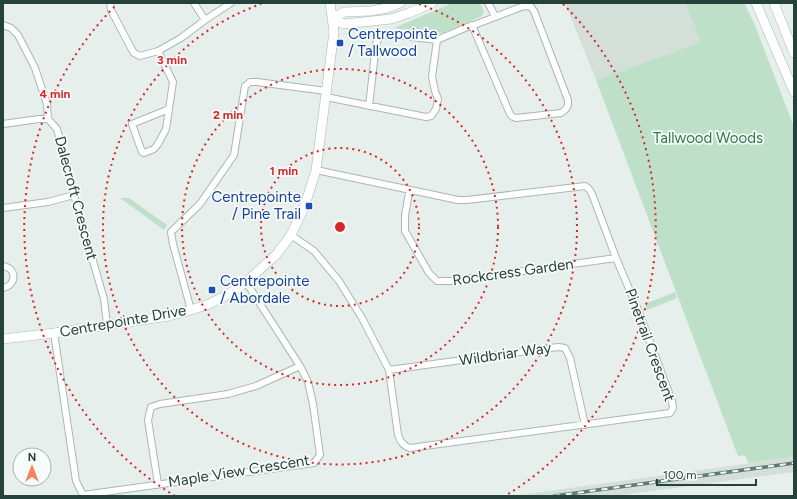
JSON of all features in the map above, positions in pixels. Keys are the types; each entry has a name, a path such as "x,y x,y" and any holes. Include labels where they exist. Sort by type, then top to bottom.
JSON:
{"street":[{"path":"110,3 111,10 131,48 134,53 140,56 158,51 181,38 230,3"},
{"path":"194,3 205,20"},
{"name":"Centrepointe Drive","path":"3,339 169,316 191,310 209,304 228,294 246,282 277,254 291,235 305,205 316,170 334,32 330,3"},
{"path":"332,19 344,12 371,11 388,8 400,3"},
{"path":"332,19 344,24 392,19 432,3"},
{"path":"488,3 495,16"},
{"path":"756,3 794,92"},
{"path":"774,3 794,53"},
{"path":"369,106 376,44 382,35 390,34 437,40 521,6 526,6 531,7 534,11 568,100 568,105 564,112 516,118 513,117 510,114 472,26"},
{"path":"3,25 11,28 18,35 35,68 47,104 48,120"},
{"path":"191,310 171,232 200,204 234,155 245,86 250,82 257,82 326,94 369,106 431,116 436,109 438,99 434,91 432,77 437,40"},
{"path":"158,51 173,82 166,129 154,149 144,153 142,152 132,124 169,108"},
{"name":"Dalecroft Crescent","path":"3,124 39,119 48,120 57,129 74,195 104,299 107,324"},
{"name":"Pinetrail Crescent","path":"291,235 314,251 340,281 362,318 389,370 398,435 401,442 405,446 410,448 670,413 673,408 638,310 616,258 592,194 585,186 458,200 316,170"},
{"name":"Rockcress Garden","path":"410,191 405,231 429,273 437,281 451,281 616,258"},
{"path":"3,208 48,202 74,195"},
{"path":"3,266 11,269 14,279 10,285 3,288"},
{"name":"Maple View Crescent","path":"54,333 76,481 83,494 314,462 320,455 313,404 308,382 300,366 246,282"},
{"name":"Wildbriar Way","path":"389,370 558,347 565,348 570,358 585,425"},
{"path":"158,484 148,420 151,406 228,394 256,386 300,366"}],"shaded area":[{"path":"565,3 685,3 701,42 596,80"},
{"path":"794,457 794,472 615,496 512,496"}],"green space":[{"path":"452,3 480,3 484,11 482,16 437,34 394,28"},
{"name":"Tallwood Woods","path":"685,3 744,3 754,23 794,127 794,457 748,463 745,455 738,456 596,80 701,42"},
{"path":"120,198 129,198 167,225 164,230"},
{"path":"675,292 677,298 647,310 645,304"}],"railway":[{"path":"554,496 794,463"}],"place":[{"name":"Centrepointe / Tallwood","path":"340,43"},
{"name":"Centrepointe / Pine Trail","path":"309,206"},
{"name":"Centrepointe / Abordale","path":"212,290"}]}
